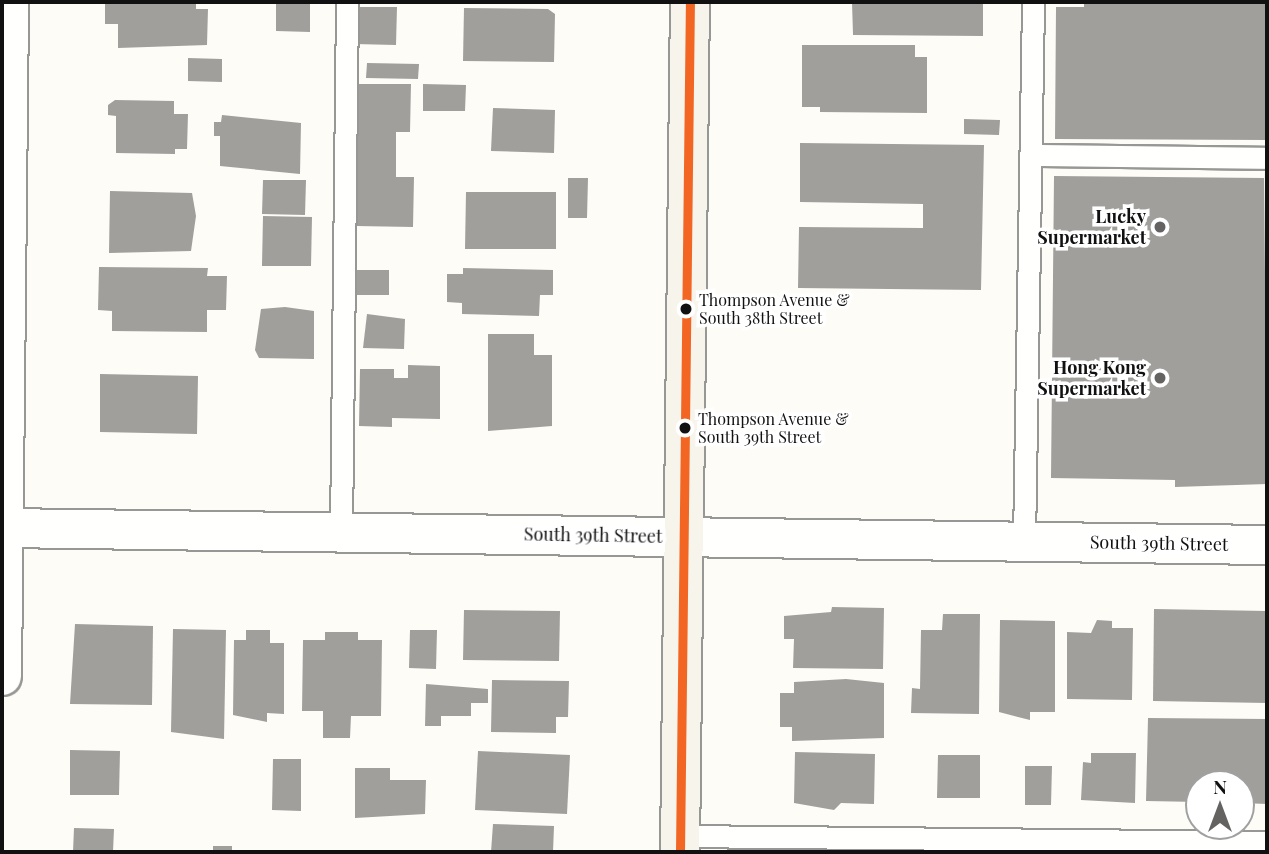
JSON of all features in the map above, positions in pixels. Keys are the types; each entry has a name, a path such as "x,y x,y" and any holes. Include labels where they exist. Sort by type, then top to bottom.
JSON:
{"main road":[{"path":"680,844 690,2"}],"street":[{"path":"2,676 9,2"},
{"name":"South 39th Street","path":"3,528 1267,545"}],"lane":[{"path":"341,532 347,2"},
{"path":"1024,541 1034,2"},
{"path":"1031,155 1267,158"},
{"path":"680,844 1267,842"}],"building":[{"path":"105,2 196,2 196,9 208,9 207,45 118,48 118,24 105,24"},
{"path":"276,2 310,2 310,32 276,31"},
{"path":"852,2 983,2 983,36 853,35"},
{"path":"1084,2 1267,2 1267,140 1055,139 1056,7 1084,7"},
{"path":"355,7 397,7 396,45 354,44"},
{"path":"464,8 548,9 555,14 554,62 463,61"},
{"path":"802,45 915,45 915,57 927,57 927,113 820,112 820,107 802,107"},
{"path":"188,58 222,59 222,82 188,81"},
{"path":"367,63 419,64 418,79 366,78"},
{"path":"354,84 411,84 410,132 396,132 396,177 414,177 413,227 356,226"},
{"path":"423,84 466,85 465,111 423,111"},
{"path":"115,100 174,101 174,114 188,114 187,149 175,149 175,154 116,153 116,116 108,115 108,105"},
{"path":"493,108 555,110 554,153 491,151"},
{"path":"222,115 301,123 300,174 220,166 220,136 214,136 214,122 221,122"},
{"path":"964,119 1000,120 999,135 964,134"},
{"path":"800,143 984,145 981,290 798,288 799,227 923,228 923,204 800,202"},
{"name":"Hong Kong Supermarket","path":"1264,169 1267,484 1175,487 1175,480 1051,478 1054,176 1264,178"},
{"path":"568,178 588,178 587,218 568,218"},
{"path":"263,180 306,180 305,215 262,214"},
{"path":"110,191 192,193 196,216 191,251 109,253"},
{"path":"466,192 556,192 556,249 465,249"},
{"path":"263,216 312,217 311,266 262,266"},
{"path":"99,267 208,268 207,276 227,276 226,310 207,310 207,332 112,331 112,311 98,310"},
{"path":"463,268 553,270 553,295 540,295 539,316 462,314 462,303 447,302 447,274 463,274"},
{"path":"356,270 389,270 389,295 356,295"},
{"path":"285,307 314,311 314,359 259,358 255,350 261,309"},
{"path":"367,314 405,319 404,349 363,348"},
{"path":"488,334 534,334 534,355 552,355 552,426 488,431"},
{"path":"408,365 440,366 440,419 392,418 392,427 359,426 360,369 394,369 394,378 408,378"},
{"path":"100,374 198,376 197,434 100,432"},
{"path":"832,607 884,608 883,669 793,668 794,639 784,639 784,616 831,612"},
{"path":"1154,609 1267,611 1267,703 1153,701"},
{"path":"464,610 560,611 559,661 463,660"},
{"path":"943,614 980,614 979,714 911,713 912,688 920,689 921,630 942,630"},
{"path":"1000,620 1055,621 1055,712 1030,712 1030,720 999,712"},
{"path":"1097,620 1112,621 1112,628 1133,628 1132,700 1067,699 1067,632 1091,633"},
{"path":"75,624 153,626 152,705 70,704"},
{"path":"173,629 226,630 224,739 171,732"},
{"path":"246,630 270,630 270,643 284,643 284,714 267,713 267,722 233,715 234,640 246,640"},
{"path":"410,630 437,630 436,669 409,668"},
{"path":"325,632 358,632 358,640 382,640 381,716 351,716 350,738 323,738 323,711 302,711 303,640 325,640"},
{"path":"846,679 884,683 884,738 792,741 792,727 780,727 780,693 794,693 794,682"},
{"path":"492,680 569,681 568,717 556,717 556,733 491,732"},
{"path":"426,684 488,689 488,703 471,703 471,716 441,716 441,726 425,726"},
{"path":"1148,718 1267,719 1267,804 1255,804 1255,770 1185,770 1185,802 1146,801"},
{"path":"70,750 120,751 119,795 70,795"},
{"path":"478,751 570,755 567,814 475,810"},
{"path":"795,752 875,754 874,804 841,803 834,810 794,803"},
{"path":"1091,753 1136,753 1135,803 1081,800 1083,762 1091,763"},
{"path":"938,755 980,755 980,798 937,798"},
{"path":"273,759 301,759 301,811 272,810"},
{"path":"1025,766 1052,766 1051,805 1025,805"},
{"path":"355,768 390,768 390,780 426,780 425,814 355,818"},
{"path":"493,824 554,826 553,852 491,852"},
{"path":"74,828 114,829 113,852 73,852"},
{"path":"213,846 232,846 232,852 213,852"}],"transit line":[{"path":"680,852 690,2"}],"place":[{"name":"Lucky Supermarket","path":"1160,227"},
{"name":"Thompson Avenue & South 38th Street","path":"686,309"},
{"name":"Hong Kong Supermarket","path":"1160,378"},
{"name":"Thompson Avenue & South 39th Street","path":"685,428"}]}
